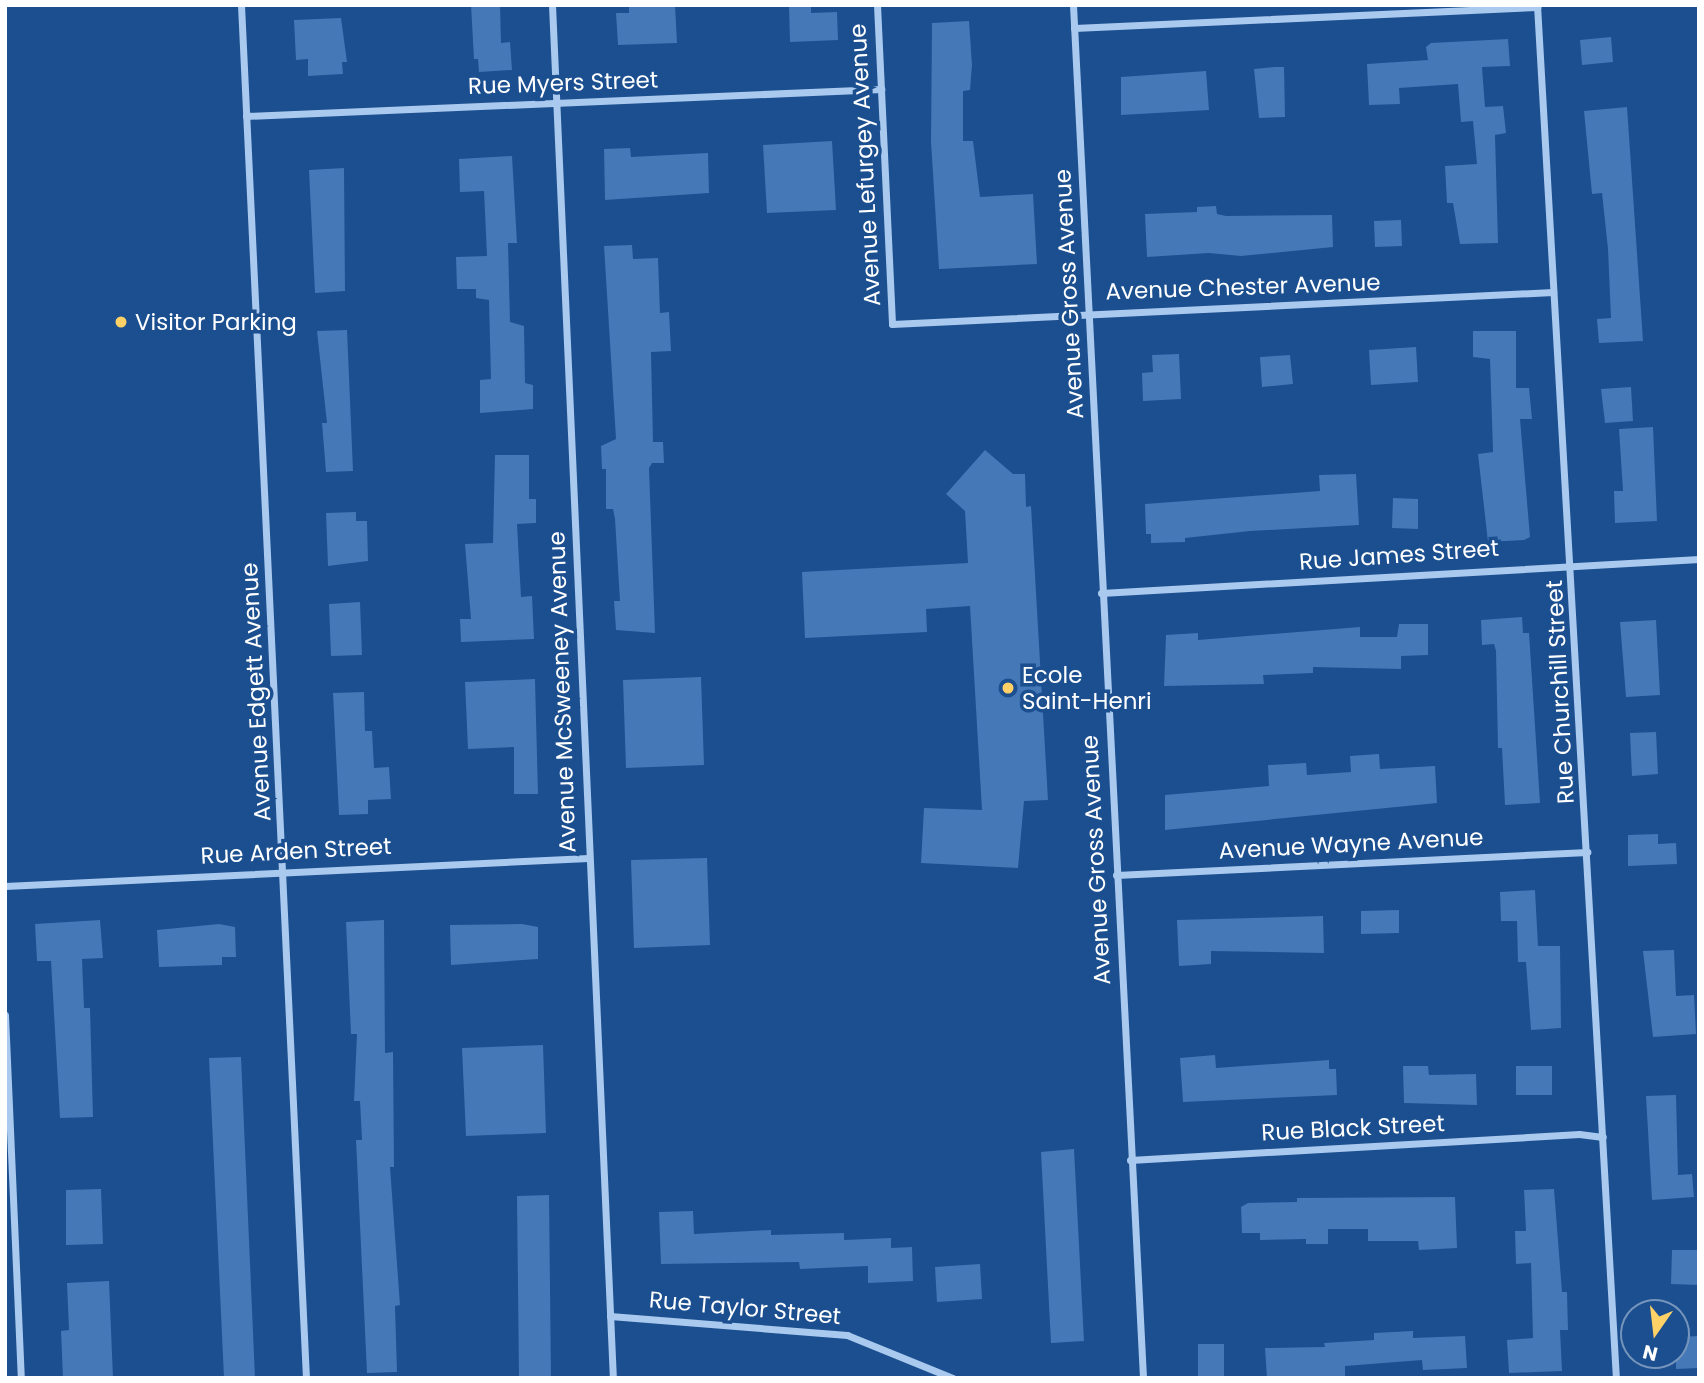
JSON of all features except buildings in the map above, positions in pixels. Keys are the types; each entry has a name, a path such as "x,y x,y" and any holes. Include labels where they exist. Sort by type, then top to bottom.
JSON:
{"street":[{"name":"Avenue Edgett Avenue","path":"242,5 285,870 306,1378"},
{"name":"Avenue McSweeney Avenue","path":"552,5 613,1378"},
{"name":"Avenue Lefurgey Avenue","path":"877,5 892,324"},
{"name":"Avenue Gross Avenue","path":"1073,5 1091,312 1101,593 1129,1160 1143,1378"},
{"path":"1074,28 1537,6"},
{"name":"Rue Churchill Street","path":"1537,6 1572,563 1616,1378"},
{"name":"Rue Myers Street","path":"246,116 880,89"},
{"name":"Avenue Chester Avenue","path":"892,324 1091,312 1553,292"},
{"name":"Rue James Street","path":"1101,593 1572,563 1699,559"},
{"name":"Avenue Wayne Avenue","path":"1116,875 1587,852"},
{"name":"Rue Arden Street","path":"5,886 285,870 588,858"},
{"path":"5,1014 8,1142 21,1378"},
{"name":"Rue Black Street","path":"1129,1160 1580,1134 1603,1137"},
{"name":"Rue Taylor Street","path":"610,1316 846,1335 953,1378"}],"place":[{"name":"Visitor Parking","path":"121,322"},
{"name":"Ecole Saint-Henri","path":"1008,688"}]}
